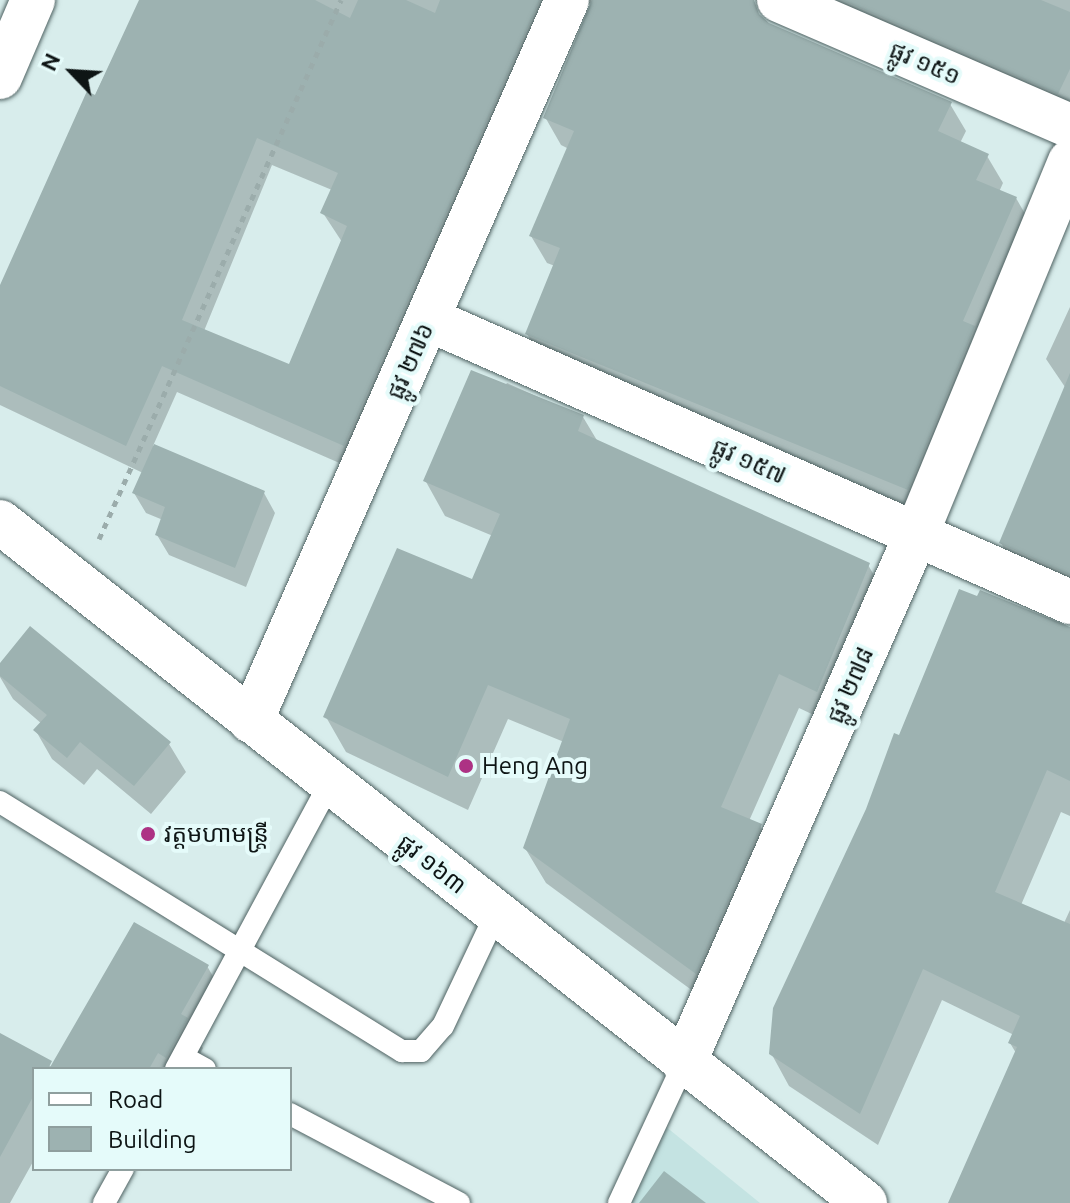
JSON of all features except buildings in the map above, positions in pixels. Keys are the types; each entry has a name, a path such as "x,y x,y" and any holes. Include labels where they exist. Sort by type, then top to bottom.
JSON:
{"street":[{"path":"0,77 33,0"},
{"name":"ផ្លូវ ២៧៦","path":"251,721 567,0"},
{"name":"ផ្លូវ ១៥១","path":"779,0 1070,126"},
{"name":"ផ្លូវ ២៧៨","path":"684,1063 916,535 1070,162"},
{"name":"ផ្លូវ ១៥៧","path":"428,319 1070,602"},
{"name":"ផ្លូវ ១៦៣","path":"0,522 865,1203"}],"lane":[{"path":"180,1063 330,783"},
{"path":"0,802 238,953 402,1051 421,1051 443,1026 496,914"},
{"name":"ផ្លូវ ២៧៨","path":"619,1203 684,1063"},
{"path":"292,1115 459,1203"},
{"path":"104,1203 122,1171"}],"path":[{"path":"79,584 341,0"}],"shaded area":[{"path":"665,1126 760,1203 628,1203"}],"place":[{"name":"Heng Ang","path":"466,766"},
{"name":"វត្តមហាមន្រ្តី","path":"148,834"}]}
